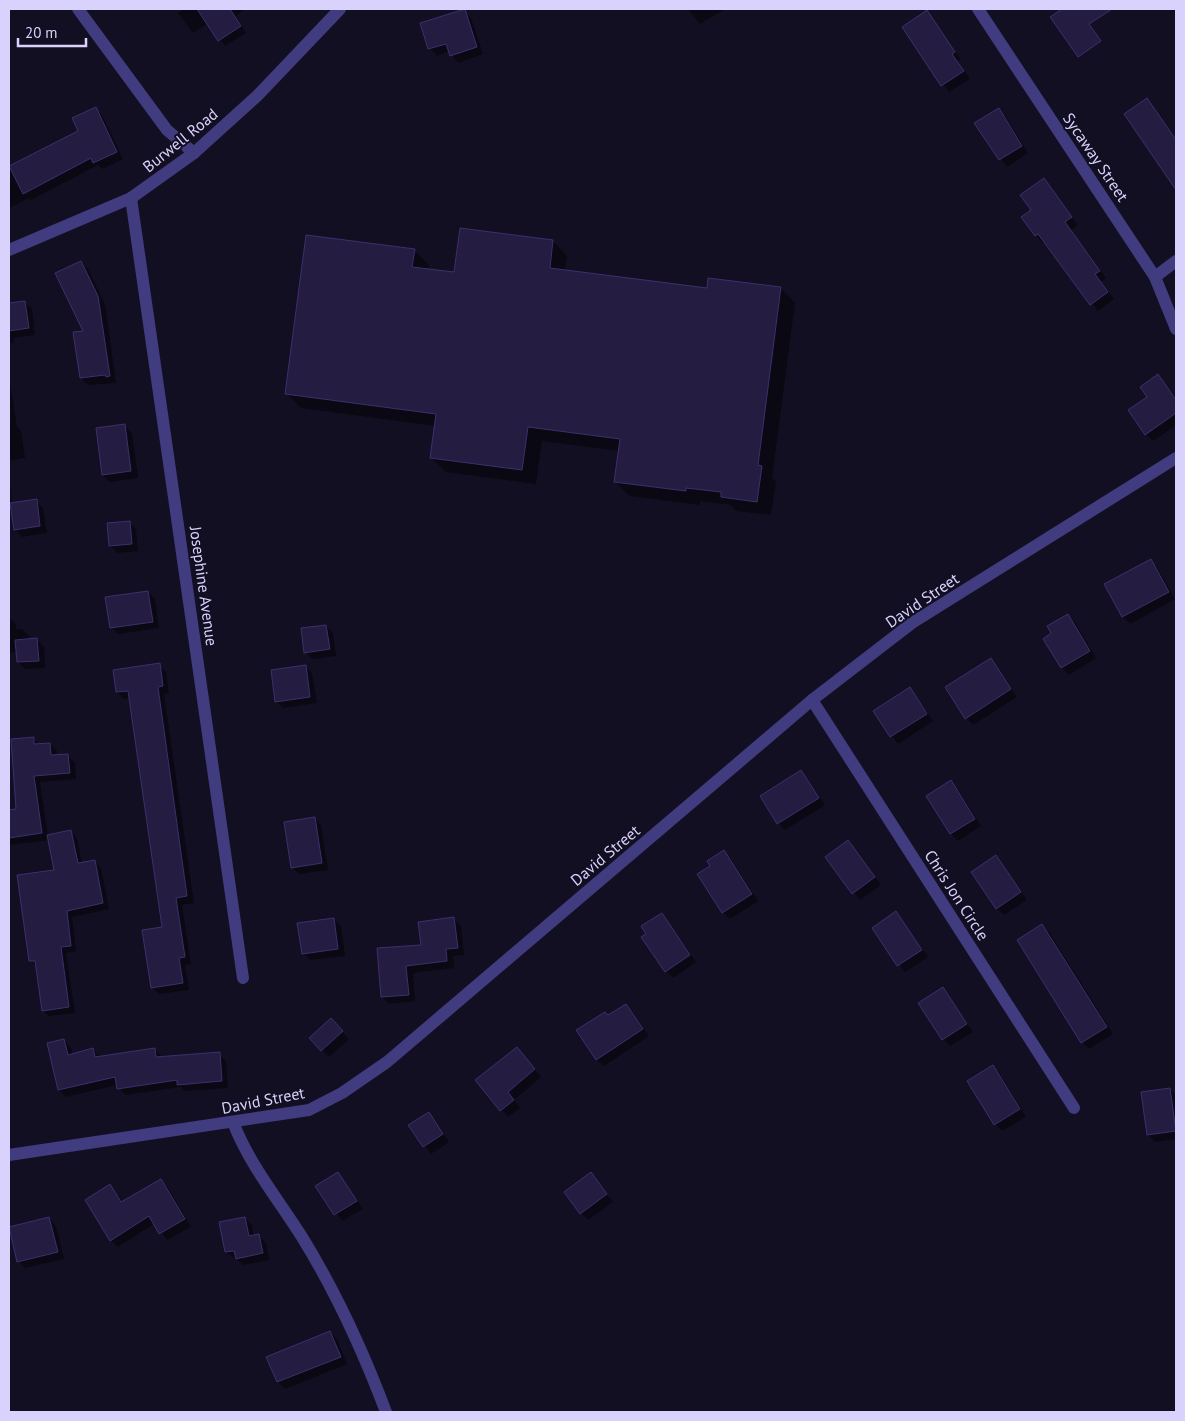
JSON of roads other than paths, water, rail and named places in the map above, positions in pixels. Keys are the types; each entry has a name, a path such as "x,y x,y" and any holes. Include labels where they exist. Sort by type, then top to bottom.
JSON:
{"street":[{"path":"78,9 167,130 194,153"},
{"name":"Burwell Road","path":"9,250 131,198 194,153 257,96 340,9"},
{"name":"Sycaway Street","path":"978,9 1155,277 1176,329"},
{"name":"Josephine Avenue","path":"131,198 243,978"},
{"path":"1155,277 1176,261"},
{"name":"David Street","path":"9,1155 309,1110 342,1093 387,1062 812,700 912,624 1176,458"},
{"name":"Chris Jon Circle","path":"812,700 1074,1108"},
{"path":"233,1122 242,1147 323,1273 364,1355 386,1412"}]}
